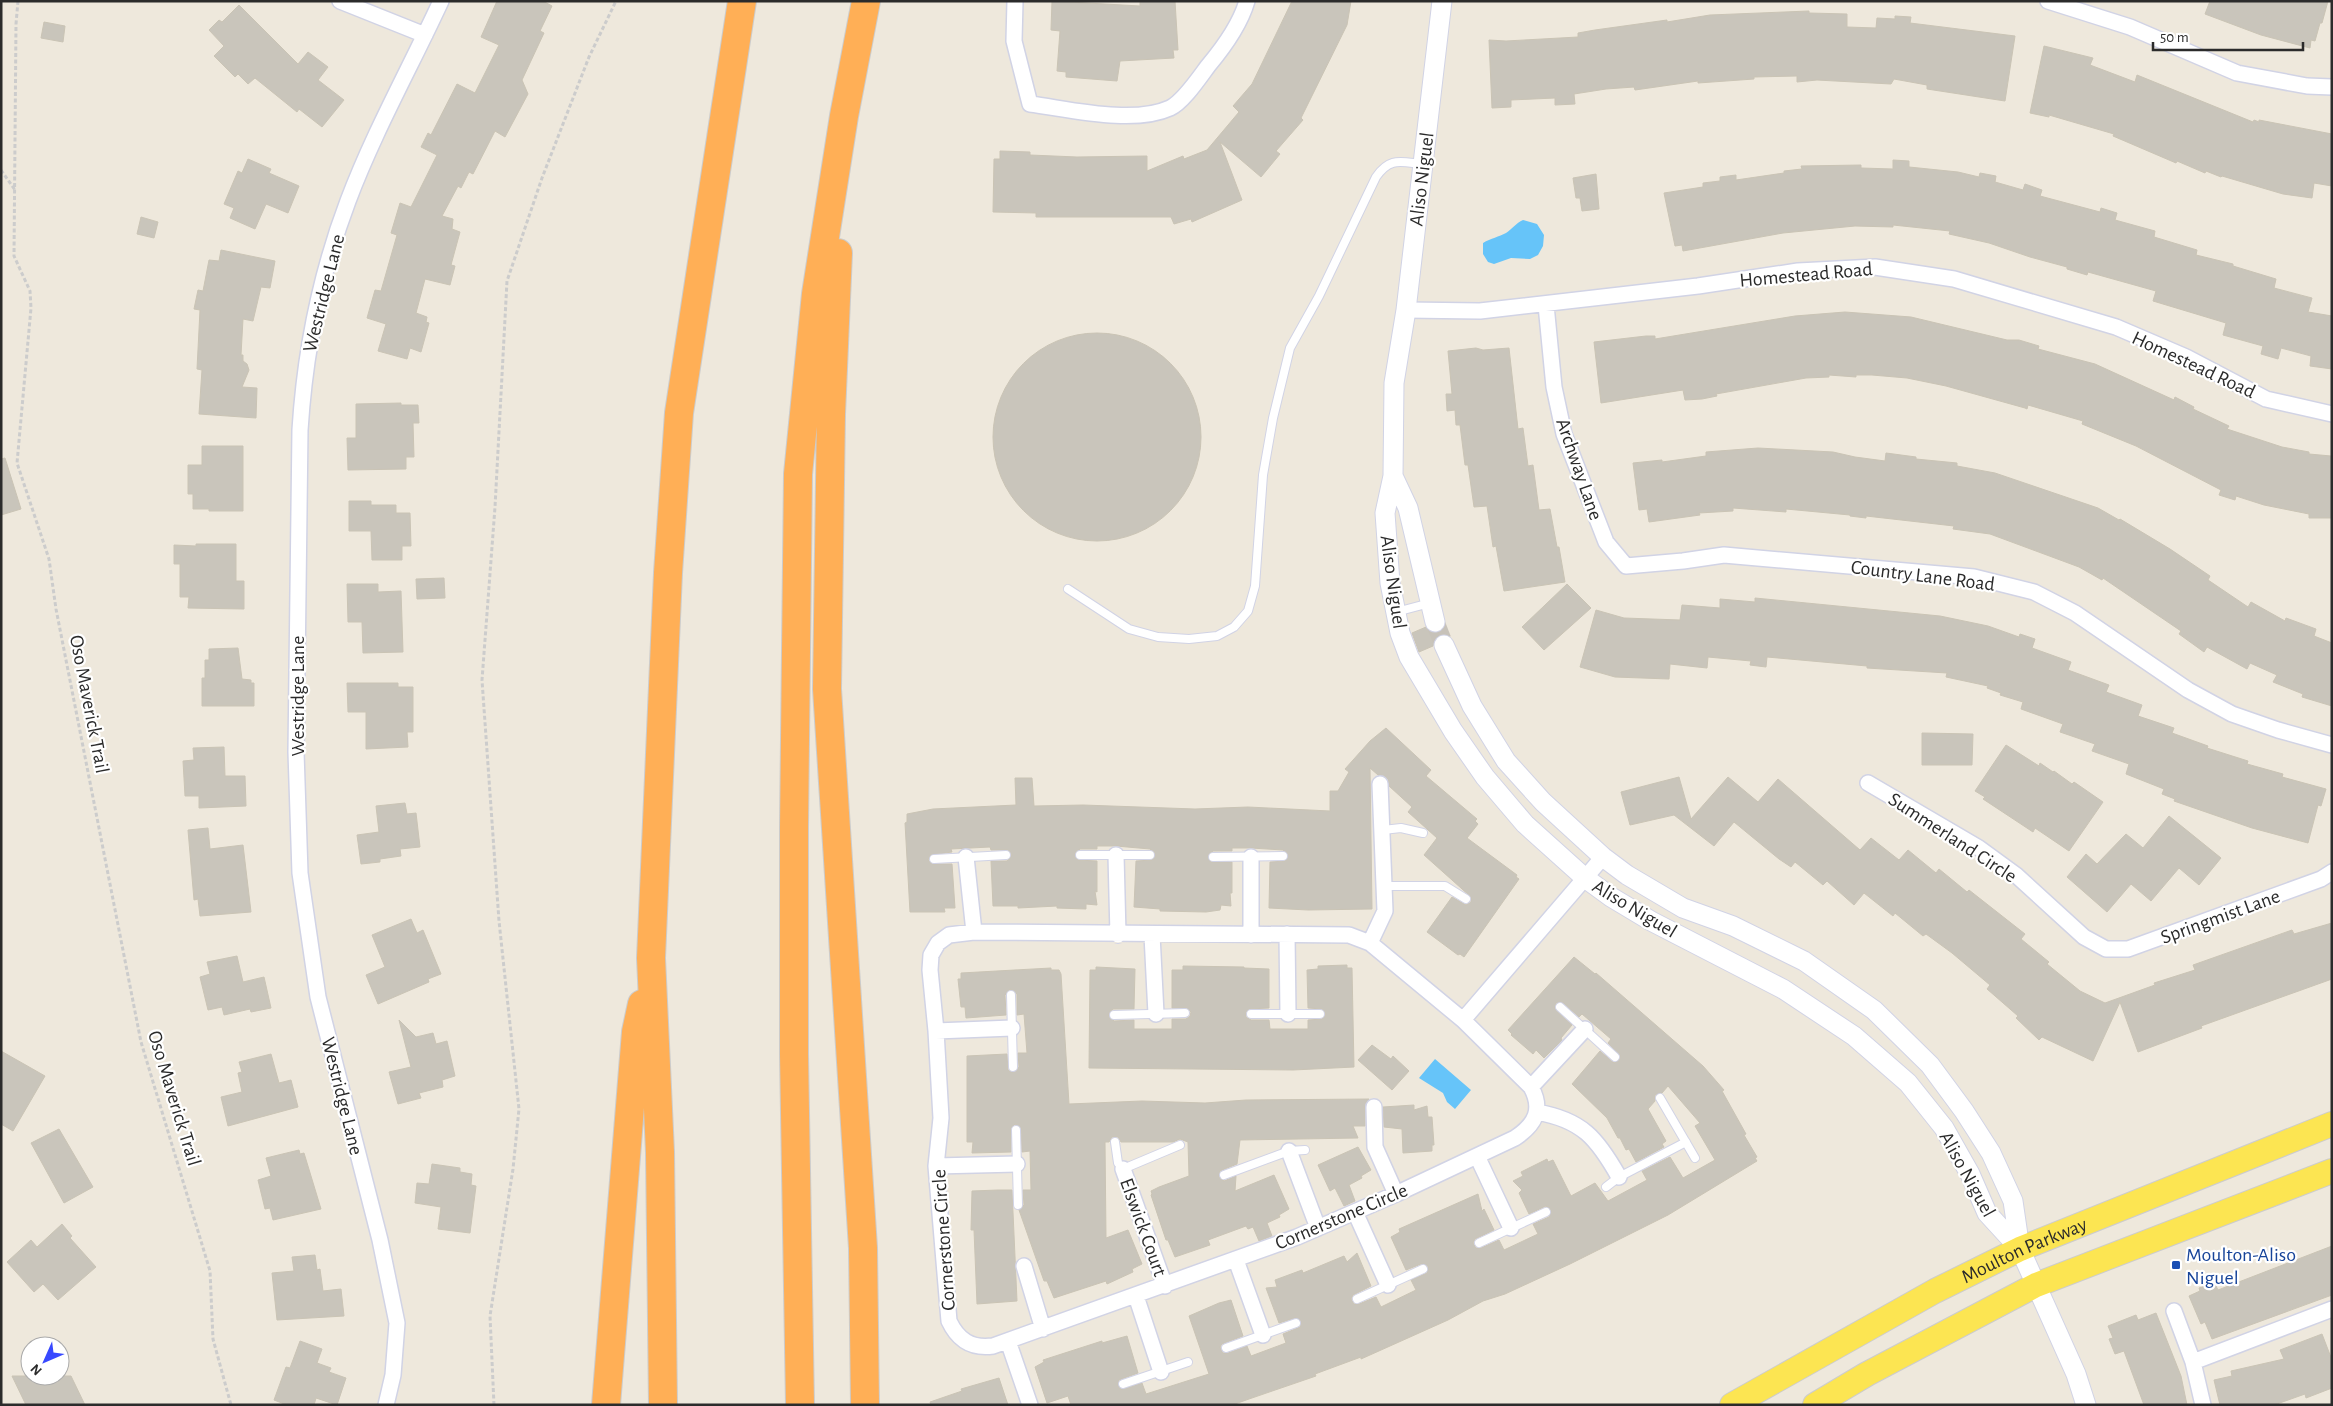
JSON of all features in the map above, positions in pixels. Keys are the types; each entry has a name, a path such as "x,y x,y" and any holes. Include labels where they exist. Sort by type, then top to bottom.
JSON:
{"highway":[{"path":"663,1405 660,1152 651,958 668,573 679,413 742,1"},
{"path":"800,1405 794,1054 794,828 798,474 816,294 844,116 866,1"},
{"path":"844,116 831,414 827,689 863,1248 864,1405"},
{"path":"606,1405 636,1032 651,958"}],"main road":[{"name":"Moulton Parkway","path":"1732,1405 1935,1290 2020,1249 2332,1124"},
{"name":"Moulton Parkway","path":"1815,1405 1867,1374 2036,1284 2332,1171"}],"street":[{"path":"340,1 425,36"},
{"name":"Westridge Lane","path":"386,1405 393,1376 397,1323 380,1240 318,997 300,874 296,752 300,430 311,330 327,265 348,201 441,1"},
{"path":"1015,1 1014,41 1030,104 1118,115 1145,114 1171,108 1189,90 1224,46 1247,1"},
{"name":"Aliso Niguel","path":"1442,1 1406,310 1394,383 1393,476 1385,513 1388,564 1395,612 1409,657 1453,731 1485,776 1526,824 1585,878 1611,897 1651,921 1783,989 1854,1036 1908,1083 1944,1128 1970,1174 1986,1213 2020,1249"},
{"path":"2048,1 2130,27 2236,73 2307,86 2332,86"},
{"name":"Homestead Road","path":"1406,310 1480,311 1546,305 1798,271 1875,267 1954,279 2116,327 2186,356 2266,398 2332,414"},
{"name":"Archway Lane","path":"1546,305 1554,387 1564,434 1606,542 1626,566"},
{"name":"Aliso Niguel","path":"1393,476 1408,508 1435,622"},
{"name":"Country Lane Road","path":"1626,566 1724,555 1974,577 2000,583 2034,592 2075,613 2188,690 2232,714 2278,730 2332,745"},
{"name":"Aliso Niguel","path":"1444,644 1472,706 1506,761 1543,802 1603,857 1683,908 1733,926 1804,961 1874,1010 1930,1065 1991,1153 2013,1201 2020,1249 2076,1374 2086,1405"},
{"path":"1485,776 1506,761"},
{"name":"Summerland Circle","path":"1868,783 1979,848 2016,875 2084,937 2106,949"},
{"path":"1370,943 1385,911 1380,784"},
{"path":"1116,855 1118,934"},
{"path":"1251,856 1251,935"},
{"path":"966,857 974,932"},
{"path":"1463,1020 1603,857"},
{"name":"Springmist Lane","path":"2106,949 2128,950 2321,879 2332,872"},
{"name":"Cornerstone Circle","path":"1531,1087 1463,1020 1370,943 1349,934 1152,935 974,932 949,935 938,943 931,955 930,970 936,1030 941,1118 936,1166 949,1321 955,1333 965,1342 979,1348 993,1346 1165,1286 1318,1228 1396,1194 1526,1131 1533,1122 1536,1112"},
{"path":"1287,934 1288,1014"},
{"path":"1152,935 1156,1014"},
{"path":"936,1030 1012,1028"},
{"path":"1585,1030 1531,1087 1536,1097 1536,1112 1560,1116 1586,1132 1607,1156 1619,1178"},
{"path":"1374,1107 1375,1147 1396,1194"},
{"path":"1289,1151 1318,1228"},
{"path":"1477,1156 1511,1228"},
{"path":"936,1166 1016,1164"},
{"name":"Elswick Court","path":"1123,1169 1165,1286"},
{"path":"1354,1212 1388,1285"},
{"path":"1236,1260 1263,1335"},
{"path":"1024,1266 1043,1329"},
{"path":"1136,1296 1160,1372"},
{"path":"2193,1362 2332,1309"},
{"path":"2174,1311 2193,1362 2203,1405"},
{"path":"1008,1341 1030,1405"}],"lane":[{"path":"1068,588 1129,629 1158,636 1189,639 1217,636 1234,626 1248,611 1254,586 1264,476 1270,437 1290,348 1319,296 1376,177 1384,166 1392,162 1422,164"},
{"path":"1395,612 1430,603"},
{"path":"1383,830 1401,828 1423,833"},
{"path":"934,859 1006,854"},
{"path":"1080,855 1150,855"},
{"path":"1213,857 1283,856"},
{"path":"1385,886 1445,886 1466,899"},
{"path":"1011,995 1013,1067"},
{"path":"1560,1007 1615,1056"},
{"path":"1114,1015 1185,1013"},
{"path":"1250,1014 1320,1014"},
{"path":"1660,1098 1695,1158"},
{"path":"1016,1130 1018,1204"},
{"path":"1116,1142 1118,1163 1123,1169 1180,1145"},
{"path":"1606,1187 1686,1142"},
{"path":"1224,1175 1289,1151 1305,1150"},
{"path":"1479,1242 1546,1212"},
{"path":"1357,1299 1423,1269"},
{"path":"1226,1348 1296,1324"},
{"path":"1123,1384 1188,1362"}],"path":[{"name":"Oso Maverick Trail","path":"18,1 16,24 14,256 30,291 31,308 16,463 49,558 56,609 141,1042 210,1271 213,1339 231,1405"},
{"path":"494,1405 490,1316 514,1169 519,1109 499,921 495,842 482,680 495,507 507,281 542,178 589,57 616,1"},
{"path":"1,170 16,192"}],"water":[{"path":"1523,220 1537,224 1544,235 1543,246 1538,255 1530,259 1511,258 1494,264 1488,262 1483,254 1483,243 1506,233"},
{"path":"1435,1059 1471,1090 1455,1109 1447,1102 1443,1093 1419,1078"}],"building":[{"path":"497,1 543,1 552,6 540,31 544,33 522,80 528,94 505,137 495,131 473,174 469,172 461,188 458,186 442,216 453,219 452,229 460,232 451,265 455,266 450,285 425,279 416,313 427,317 426,322 429,323 421,352 410,348 407,359 378,351 386,324 367,318 375,290 381,291 397,235 391,233 400,203 411,207 437,155 421,147 428,133 431,135 457,84 475,93 499,45 481,37"},
{"path":"1052,1 1140,6 1140,1 1175,1 1178,50 1173,50 1174,58 1120,61 1117,81 1066,77 1066,72 1057,71 1060,31 1051,30"},
{"path":"1292,1 1351,1 1347,25 1301,118 1303,120 1276,151 1280,154 1261,177 1220,142 1242,200 1192,222 1191,219 1174,224 1171,217 1036,217 1036,213 993,212 994,159 1000,159 1000,151 1030,152 1030,155 1077,157 1147,156 1147,171 1183,156 1184,159 1207,150 1239,112 1233,106 1252,84"},
{"path":"2210,1 2328,1 2322,23 2320,23 2315,41 2311,40 2310,48 2261,35 2205,14"},
{"path":"239,5 298,64 308,52 328,67 318,80 344,100 322,127 299,109 297,112 255,78 248,84 238,74 235,77 214,56 224,46 209,30 219,20 222,22"},
{"path":"1809,11 1809,13 1847,14 1847,27 1876,28 1877,18 1895,19 1895,16 1911,17 1910,23 2015,36 2005,101 1927,89 1927,85 1894,79 1891,84 1817,80 1797,82 1797,76 1754,77 1754,79 1698,83 1698,81 1635,90 1634,87 1606,89 1574,94 1575,104 1555,105 1555,98 1511,100 1511,107 1492,108 1489,40 1506,41 1578,37 1578,33 1595,30 1710,15"},
{"path":"44,22 65,26 63,42 41,38"},
{"path":"2044,46 2093,58 2090,65 2135,82 2137,75 2253,122 2254,120 2259,122 2259,120 2332,134 2332,186 2314,183 2312,198 2283,194 2206,171 2205,173 2177,161 2176,163 2113,136 2114,134 2049,115 2049,117 2030,113"},
{"path":"248,159 271,169 269,173 299,186 288,213 266,204 255,229 230,218 234,208 224,204 238,171 242,173"},
{"path":"1893,160 1909,161 1909,167 1958,172 1979,177 1980,173 1996,176 1995,182 2023,190 2025,184 2042,190 2040,196 2100,212 2101,208 2117,213 2115,220 2155,231 2154,237 2197,250 2196,255 2233,264 2233,266 2276,279 2274,288 2312,298 2308,312 2332,316 2332,369 2310,366 2311,356 2281,348 2278,359 2261,354 2263,346 2223,335 2226,323 2153,301 2156,291 2088,272 2087,275 1989,243 1949,234 1950,231 1893,225 1893,227 1855,226 1783,233 1683,251 1682,245 1675,246 1664,193 1703,187 1703,183 1720,181 1720,177 1736,175 1736,180 1784,173 1784,171 1802,169 1801,166 1861,165 1861,168 1893,169"},
{"path":"1596,174 1599,209 1582,211 1580,198 1576,198 1573,178"},
{"path":"141,217 158,222 154,238 137,234"},
{"path":"221,250 275,261 270,288 261,287 253,321 243,319 241,355 243,355 243,361 247,364 249,370 242,387 257,388 256,418 199,414 202,370 197,369 200,310 194,309 198,290 203,291 209,260 219,261"},
{"path":"1845,312 1911,317 2007,340 2019,340 2039,346 2038,349 2095,364 2174,400 2175,397 2194,407 2193,409 2229,426 2227,429 2282,447 2309,452 2309,454 2331,456 2332,518 2309,518 2309,514 2264,505 2236,496 2235,500 2219,495 2221,490 2136,446 2082,424 2083,421 2028,405 2027,409 1946,386 1907,378 1872,375 1856,375 1856,377 1829,375 1829,377 1806,378 1716,394 1717,396 1702,399 1685,400 1683,390 1601,403 1594,342 1646,336 1655,336 1655,339 1795,316"},
{"path":"1097,333 1117,335 1146,345 1163,357 1177,371 1193,397 1199,417 1201,437 1199,457 1189,486 1177,503 1163,517 1137,533 1117,539 1097,541 1077,539 1048,529 1031,517 1017,503 1001,477 995,457 993,437 995,417 1005,388 1017,371 1031,357 1057,341 1077,335"},
{"path":"1476,348 1483,350 1509,348 1518,429 1523,428 1528,466 1533,465 1539,510 1550,509 1565,582 1504,591 1496,546 1493,547 1487,506 1474,507 1468,465 1465,465 1460,425 1456,425 1455,410 1447,411 1446,394 1452,394 1448,351"},
{"path":"401,403 401,405 418,405 419,423 413,423 414,457 406,457 406,469 348,470 347,438 356,438 356,404"},
{"path":"202,446 243,446 243,511 193,509 193,494 188,494 188,465 202,465"},
{"path":"1758,448 1833,452 1885,461 1886,453 1916,457 1916,459 1957,463 1957,466 1995,473 2098,508 2170,549 2210,576 2208,580 2248,607 2251,602 2285,621 2286,618 2316,629 2314,636 2332,643 2332,706 2302,697 2303,694 2273,682 2277,675 2250,663 2247,669 2207,647 2204,652 2179,634 2181,631 2103,578 2102,580 2079,567 1990,534 1953,529 1954,526 1786,509 1786,512 1733,508 1733,511 1699,513 1700,515 1649,522 1647,509 1639,510 1633,463 1662,460 1662,462 1706,456 1706,452"},
{"path":"5,458 21,509 1,515 1,459"},
{"path":"349,501 371,501 371,505 396,505 396,513 410,513 411,546 402,546 402,560 372,560 371,531 349,531"},
{"path":"196,544 236,544 236,581 244,581 244,609 188,608 189,597 180,597 180,564 174,564 174,545 196,546"},
{"path":"444,578 445,598 417,599 416,579"},
{"path":"347,584 378,584 378,592 401,591 403,652 363,653 362,622 348,622"},
{"path":"1567,584 1591,608 1544,650 1522,627"},
{"path":"1755,598 1940,616 1988,626 2019,637 2020,634 2035,639 2032,648 2071,662 2068,670 2109,685 2106,692 2142,705 2138,716 2174,728 2172,733 2208,746 2207,748 2248,761 2247,764 2283,774 2282,777 2326,789 2321,806 2318,805 2308,843 2252,828 2174,801 2175,799 2162,794 2164,789 2126,774 2129,764 2092,751 2095,744 2060,732 2063,724 2021,709 2023,702 2000,695 2001,693 1987,688 1988,686 1946,677 1947,673 1867,668 1867,666 1767,657 1766,667 1750,665 1751,661 1708,657 1707,668 1670,664 1669,679 1615,677 1580,667 1596,610 1624,618 1680,620 1682,605 1720,608 1720,599 1755,602"},
{"path":"1426,627 1431,633 1437,633 1445,627 1448,635 1439,635 1435,639 1433,646 1419,652 1412,633"},
{"path":"238,648 242,679 251,680 251,683 254,683 254,706 202,706 202,678 205,678 205,660 209,660 209,649"},
{"path":"347,683 398,683 398,687 413,687 413,732 407,732 408,747 366,749 366,712 348,712"},
{"path":"1386,728 1431,770 1426,776 1477,819 1475,821 1478,824 1467,838 1517,875 1516,877 1519,879 1464,957 1460,954 1458,955 1427,932 1452,897 1466,905 1471,902 1471,897 1424,855 1437,838 1408,812 1412,807 1389,786 1388,779 1378,775 1370,768 1372,909 1308,910 1269,908 1270,862 1285,861 1288,854 1283,850 1251,848 1213,851 1208,855 1211,862 1232,862 1231,906 1221,905 1220,910 1206,912 1160,911 1160,909 1134,907 1136,861 1152,860 1155,853 1150,849 1097,846 1097,849 1080,849 1075,853 1078,860 1097,861 1097,892 1095,891 1097,905 1086,904 1086,909 1057,908 1057,906 1018,908 1018,906 993,906 991,861 1007,861 1012,855 1008,850 991,850 990,847 951,849 952,852 931,855 928,860 932,864 952,864 955,908 944,908 945,912 910,912 905,823 907,822 907,814 933,809 1016,805 1015,778 1032,778 1034,806 1083,805 1195,809 1248,807 1330,811 1330,791 1338,791 1349,772 1345,769 1370,741"},
{"path":"1922,733 1973,734 1972,765 1922,765"},
{"path":"2006,745 2039,766 2040,763 2054,771 2072,784 2074,782 2103,802 2069,851 2035,828 2033,832 1983,799 1985,797 1975,791"},
{"path":"224,747 225,776 245,776 246,806 199,808 199,796 185,796 183,761 194,760 193,748"},
{"path":"1679,777 1691,819 1728,777 1758,802 1778,779 1860,850 1871,838 1899,860 1908,850 1936,873 1939,869 2025,934 2021,939 2049,962 2047,964 2080,991 2105,1003 2155,985 2154,983 2195,970 2193,965 2292,930 2294,934 2332,923 2332,979 2201,1026 2202,1028 2138,1052 2120,1002 2093,1061 2042,1037 2039,1040 2016,1018 2018,1016 1987,989 1990,985 1952,953 1926,934 1923,936 1895,913 1893,916 1864,893 1854,905 1827,881 1823,885 1795,862 1791,867 1779,859 1734,822 1714,846 1674,815 1630,825 1621,792"},
{"path":"405,803 407,814 416,813 420,847 400,849 401,856 380,859 380,862 361,864 357,835 379,832 376,806"},
{"path":"2169,816 2221,858 2199,885 2179,868 2151,901 2131,884 2107,912 2067,877 2086,854 2097,864 2126,834 2143,848"},
{"path":"208,828 210,849 243,845 251,912 200,916 198,899 194,900 188,830"},
{"path":"411,919 417,933 423,930 441,974 428,979 429,982 378,1004 366,975 385,967 372,935"},
{"path":"237,956 243,982 264,977 271,1008 251,1012 250,1009 224,1015 222,1007 208,1010 200,977 210,974 207,962"},
{"path":"1574,957 1596,973 1703,1066 1724,1090 1722,1091 1746,1134 1744,1135 1757,1157 1755,1158 1757,1161 1668,1215 1570,1264 1505,1294 1483,1301 1448,1320 1361,1359 1361,1357 1315,1374 1316,1376 1232,1405 1071,1405 1068,1396 1047,1403 1035,1367 1044,1362 1043,1360 1102,1341 1102,1343 1127,1336 1138,1373 1119,1380 1118,1385 1121,1389 1142,1383 1146,1394 1209,1374 1189,1316 1219,1303 1231,1300 1243,1336 1222,1344 1220,1347 1223,1353 1247,1346 1251,1356 1286,1343 1283,1334 1300,1327 1301,1321 1295,1318 1279,1323 1266,1288 1277,1287 1275,1280 1302,1270 1303,1273 1344,1256 1347,1262 1357,1253 1371,1286 1353,1295 1351,1299 1354,1304 1359,1304 1376,1297 1381,1307 1416,1290 1411,1280 1427,1273 1428,1266 1421,1264 1406,1270 1391,1237 1400,1232 1399,1229 1478,1194 1482,1211 1484,1209 1494,1230 1475,1239 1473,1243 1476,1248 1481,1248 1499,1240 1504,1250 1538,1234 1533,1224 1549,1217 1551,1210 1546,1206 1529,1214 1519,1193 1522,1190 1513,1181 1523,1176 1521,1172 1547,1159 1548,1162 1553,1160 1571,1196 1595,1183 1608,1201 1647,1180 1642,1171 1670,1157 1683,1178 1715,1160 1695,1126 1700,1123 1668,1086 1662,1093 1655,1095 1655,1101 1648,1109 1666,1141 1662,1144 1664,1147 1636,1162 1629,1149 1626,1150 1620,1138 1618,1138 1607,1118 1572,1084 1600,1051 1614,1063 1619,1060 1620,1055 1608,1043 1611,1039 1582,1014 1579,1017 1563,1003 1556,1003 1555,1009 1572,1025 1561,1038 1562,1040 1544,1058 1536,1050 1533,1054 1511,1035 1508,1030"},
{"path":"1347,965 1347,968 1352,968 1354,1067 1293,1070 1089,1068 1090,970 1096,970 1096,967 1135,969 1134,1009 1113,1009 1108,1015 1114,1021 1134,1020 1134,1029 1172,1029 1172,1019 1186,1019 1190,1016 1191,1012 1187,1008 1172,1008 1172,970 1183,970 1183,966 1269,969 1269,1008 1249,1009 1246,1012 1246,1017 1251,1020 1269,1020 1270,1029 1308,1029 1308,1020 1322,1019 1326,1014 1322,1009 1308,1008 1307,970 1318,969 1318,966"},
{"path":"1051,968 1051,970 1059,970 1061,974 1069,1104 1142,1101 1205,1103 1246,1100 1369,1099 1365,1107 1365,1126 1353,1126 1358,1138 1240,1140 1237,1164 1220,1171 1219,1177 1224,1181 1236,1176 1235,1191 1274,1175 1289,1209 1279,1215 1280,1217 1267,1223 1272,1236 1259,1241 1253,1227 1248,1229 1246,1226 1208,1240 1210,1245 1175,1257 1168,1240 1166,1240 1151,1191 1189,1176 1188,1142 1180,1139 1173,1142 1121,1142 1118,1137 1112,1137 1109,1142 1105,1142 1106,1238 1128,1230 1142,1264 1132,1269 1133,1272 1107,1284 1106,1281 1054,1298 1047,1281 1044,1281 1019,1210 1024,1205 1023,1190 1031,1190 1030,1151 1022,1152 1021,1128 1015,1124 1011,1128 1011,1152 972,1153 973,1142 967,1142 967,1056 1007,1054 1008,1070 1011,1072 1016,1071 1019,1067 1018,1053 1027,1053 1024,1014 1017,1015 1017,994 1010,989 1005,995 1006,1015 966,1018 965,1007 961,1007 958,979 961,979 961,973"},
{"path":"399,1020 416,1037 433,1033 436,1044 447,1041 455,1076 442,1080 443,1087 419,1093 421,1098 398,1104 389,1072 411,1067"},
{"path":"1372,1045 1391,1059 1393,1056 1409,1071 1392,1090 1358,1060"},
{"path":"1,1051 45,1076 13,1131 1,1124"},
{"path":"271,1054 279,1083 291,1080 298,1107 228,1126 221,1097 242,1092 238,1073 242,1072 239,1062"},
{"path":"1414,1105 1414,1110 1427,1106 1428,1117 1432,1117 1434,1145 1432,1145 1432,1151 1403,1153 1402,1129 1384,1127 1383,1107"},
{"path":"59,1129 93,1187 64,1203 31,1143"},
{"path":"1358,1147 1371,1170 1361,1176 1362,1178 1349,1185 1355,1201 1344,1206 1335,1188 1330,1191 1318,1165"},
{"path":"299,1150 300,1154 304,1153 321,1209 273,1220 270,1208 265,1209 258,1180 271,1176 266,1158"},
{"path":"432,1164 460,1168 460,1172 472,1174 471,1185 476,1186 470,1233 438,1229 441,1207 415,1203 417,1183 429,1184"},
{"path":"1012,1190 1017,1301 977,1304 974,1230 971,1230 972,1191"},
{"path":"62,1224 72,1236 70,1238 96,1267 58,1300 43,1284 34,1292 7,1262 31,1240 37,1247"},
{"path":"2332,1246 2332,1295 2212,1339 2205,1322 2201,1324 2189,1296 2200,1291 2199,1288 2214,1282 2218,1290"},
{"path":"315,1255 317,1270 320,1269 323,1291 341,1289 344,1316 277,1320 272,1273 294,1271 292,1257"},
{"path":"2156,1313 2181,1376 2187,1405 2144,1405 2124,1351 2115,1354 2109,1339 2113,1338 2108,1326 2136,1315 2138,1320"},
{"path":"2322,1334 2332,1360 2332,1388 2306,1398 2305,1394 2274,1405 2220,1405 2214,1380 2232,1376 2231,1371 2284,1359 2280,1350"},
{"path":"300,1341 322,1349 317,1363 331,1368 329,1372 346,1378 337,1405 316,1398 314,1405 287,1405 274,1400 286,1367 290,1368"},
{"path":"12,1376 20,1376 20,1386 70,1386 71,1376 85,1405 26,1405"},
{"path":"999,1378 1008,1405 931,1405 930,1402 962,1391 961,1389"}],"tunnel":[{"path":"1435,622 1444,645"}],"place":[{"name":"Moulton-Aliso Niguel","path":"2176,1265"}]}
